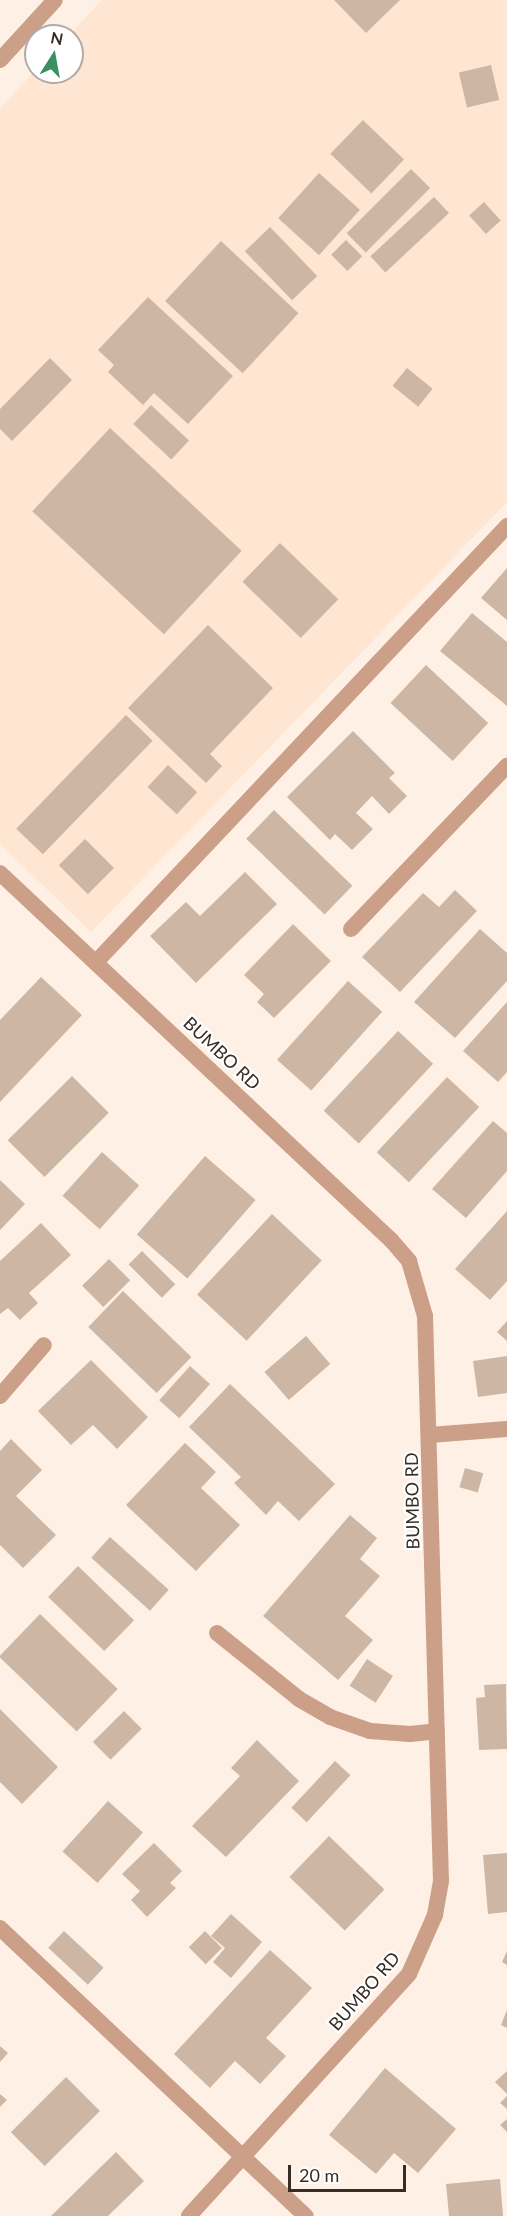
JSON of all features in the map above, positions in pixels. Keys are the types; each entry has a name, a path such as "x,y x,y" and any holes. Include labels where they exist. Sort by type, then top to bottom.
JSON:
{"street":[{"path":"0,60 55,0"},
{"path":"97,961 507,526"},
{"path":"351,929 507,766"},
{"name":"BUMBO RD","path":"0,873 97,961 409,1261 425,1316 441,1881 424,1944 409,1974 241,2155 189,2216"},
{"path":"0,1396 44,1345"},
{"path":"430,1435 507,1429"},
{"path":"217,1633 299,1699 330,1717 370,1731 410,1734 437,1731"},
{"path":"0,1928 306,2216"}],"shaded area":[{"path":"102,0 507,0 507,502 91,932 0,844 0,108 24,83 84,84 84,24 79,24"}],"building":[{"path":"334,0 400,0 366,33"},
{"path":"491,65 499,100 467,108 459,72"},
{"path":"363,120 404,160 371,193 330,154"},
{"path":"411,169 430,188 366,252 347,233"},
{"path":"319,173 360,210 319,255 278,218"},
{"path":"434,197 449,213 385,272 370,256"},
{"path":"484,202 501,221 486,234 469,215"},
{"path":"270,227 317,276 292,300 245,251"},
{"path":"346,240 362,256 347,271 331,255"},
{"path":"221,241 299,313 243,373 165,301"},
{"path":"148,297 233,376 188,424 154,393 143,405 108,372 114,365 98,350"},
{"path":"50,358 72,380 12,441 0,429 0,409"},
{"path":"407,368 433,389 418,407 393,386"},
{"path":"151,405 189,440 171,459 133,424"},
{"path":"110,428 242,551 164,634 32,511"},
{"path":"280,543 338,599 301,638 242,582"},
{"path":"507,568 507,620 481,598"},
{"path":"472,613 507,642 507,706 440,651"},
{"path":"208,625 273,688 210,754 222,766 206,783 128,708"},
{"path":"426,665 488,723 453,761 391,703"},
{"path":"126,715 153,741 43,854 16,829"},
{"path":"353,731 395,773 389,778 407,796 389,814 372,796 356,813 373,829 352,850 335,834 330,840 287,797"},
{"path":"168,765 197,792 177,814 148,787"},
{"path":"274,810 352,886 325,914 246,839"},
{"path":"85,839 114,868 88,894 59,865"},
{"path":"245,872 277,904 196,983 150,936 186,902 200,916"},
{"path":"455,890 477,911 400,992 362,957 423,893 439,907"},
{"path":"293,924 331,961 274,1018 257,1002 264,994 244,975"},
{"path":"480,929 507,953 507,981 455,1038 414,1002"},
{"path":"41,977 82,1015 0,1102 0,1020"},
{"path":"348,981 382,1012 311,1091 277,1060"},
{"path":"507,1002 507,1072 498,1082 463,1051"},
{"path":"398,1031 433,1064 359,1143 324,1111"},
{"path":"72,1076 109,1113 44,1177 8,1140"},
{"path":"447,1077 479,1107 409,1182 377,1152"},
{"path":"493,1121 507,1133 507,1171 466,1218 432,1189"},
{"path":"102,1152 139,1185 100,1229 63,1196"},
{"path":"205,1156 256,1200 187,1278 137,1234"},
{"path":"0,1180 25,1204 0,1230"},
{"path":"507,1211 507,1281 490,1300 455,1269"},
{"path":"272,1214 322,1260 247,1341 197,1294"},
{"path":"41,1223 71,1255 29,1293 38,1303 20,1320 8,1308 0,1314 0,1261"},
{"path":"142,1251 175,1284 162,1298 129,1264"},
{"path":"109,1259 130,1280 103,1307 82,1286"},
{"path":"123,1291 191,1357 157,1393 88,1327"},
{"path":"507,1321 507,1341 497,1332"},
{"path":"306,1336 330,1364 289,1400 264,1372"},
{"path":"507,1356 507,1393 478,1397 473,1361"},
{"path":"91,1360 148,1417 117,1449 93,1425 71,1445 38,1411"},
{"path":"190,1366 210,1384 179,1418 159,1400"},
{"path":"230,1384 335,1484 299,1521 278,1501 266,1515 234,1483 241,1477 189,1427"},
{"path":"11,1439 42,1470 16,1496 56,1535 23,1568 0,1545 0,1451"},
{"path":"185,1443 216,1472 201,1488 240,1525 196,1571 126,1505"},
{"path":"465,1468 483,1473 478,1492 459,1487"},
{"path":"350,1515 377,1538 360,1559 380,1576 345,1616 373,1640 338,1680 263,1616"},
{"path":"110,1537 169,1590 150,1611 91,1558"},
{"path":"78,1566 134,1620 104,1651 48,1597"},
{"path":"40,1614 118,1689 77,1731 0,1657"},
{"path":"367,1659 393,1676 376,1703 350,1686"},
{"path":"506,1684 507,1749 479,1750 476,1698 485,1697 484,1685"},
{"path":"0,1709 58,1767 22,1804 0,1782"},
{"path":"124,1711 142,1729 111,1760 93,1742"},
{"path":"257,1740 299,1781 226,1857 192,1826 240,1776 231,1768"},
{"path":"335,1761 350,1775 307,1822 291,1808"},
{"path":"108,1801 143,1832 97,1883 62,1852"},
{"path":"329,1836 384,1889 345,1930 289,1877"},
{"path":"154,1843 182,1871 170,1883 176,1888 147,1917 131,1900 140,1891 122,1874"},
{"path":"507,1853 507,1912 488,1914 483,1855"},
{"path":"231,1914 262,1942 231,1978 213,1962 225,1948 211,1936"},
{"path":"64,1931 103,1968 88,1985 48,1948"},
{"path":"205,1931 222,1948 206,1964 189,1947"},
{"path":"270,1950 312,1988 266,2038 286,2056 260,2084 235,2061 210,2088 174,2054"},
{"path":"507,1951 507,1965 502,1962"},
{"path":"507,2010 507,2028 501,2025"},
{"path":"0,2046 8,2053 0,2062"},
{"path":"385,2068 456,2129 418,2173 394,2153 376,2174 329,2135"},
{"path":"507,2071 507,2094 495,2082"},
{"path":"66,2077 100,2111 45,2166 11,2132"},
{"path":"0,2094 7,2100 0,2107"},
{"path":"507,2096 507,2109 500,2103"},
{"path":"507,2119 507,2132 500,2125"},
{"path":"116,2152 144,2181 108,2216 51,2216"},
{"path":"500,2179 503,2216 449,2216 446,2184"}]}
